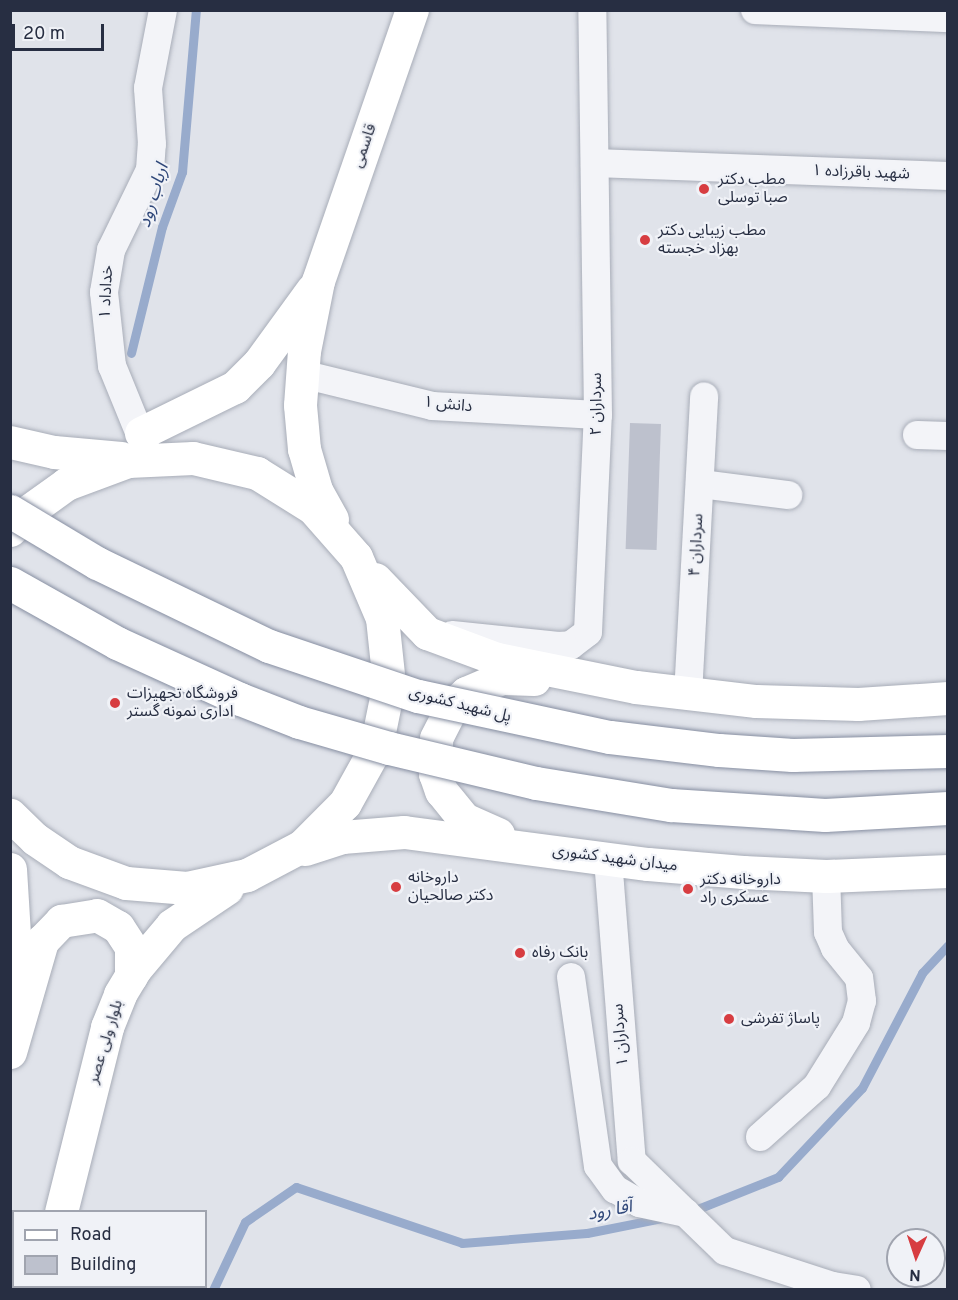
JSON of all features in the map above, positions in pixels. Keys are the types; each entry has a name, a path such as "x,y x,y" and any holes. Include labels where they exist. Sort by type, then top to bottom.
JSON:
{"main road":[{"name":"قاسمی","path":"318,281 412,10"},
{"path":"143,450 236,387 259,363 318,281"},
{"path":"318,281 302,374 304,449 316,490 350,548"},
{"name":"میدان شهید کشوری","path":"10,442 54,452 143,450 193,458 257,473 313,508 427,633 477,654 608,681 688,694 833,704 948,698"},
{"name":"میدان شهید کشوری","path":"10,530 30,510 66,484 143,450"},
{"name":"پل شهید کشوری","path":"10,511 97,563 268,646 418,696 610,737 719,750 793,755 948,751"},
{"name":"میدان شهید کشوری","path":"275,862 318,833 345,803 368,767 383,726 389,683 387,639 376,597 350,548"},
{"path":"10,583 117,643 240,699 299,722 389,748 536,783 671,805 825,815 948,808"},
{"path":"562,852 480,828 464,819 451,806 438,783 433,756 436,738 452,706 481,684 502,678 608,681"},
{"name":"میدان شهید کشوری","path":"10,815 35,839 69,862 126,883 187,888 228,881 342,837 404,832 608,859 826,876 948,871"},
{"name":"بلوار ولی عصر","path":"62,1210 107,1028 131,976 157,940 186,913 275,862"},
{"path":"10,869 14,934 10,1029"},
{"path":"10,1052 42,941 61,921 97,915 118,927 131,947 131,976"}],"street":[{"name":"خداداد ۱","path":"143,450 112,366 104,292 111,250 150,170 152,144 148,88 163,10"},
{"name":"سرداران ۲","path":"427,633 558,646 571,645 588,632 598,416 592,10"},
{"path":"755,10 948,18"},
{"name":"شهید باقرزاده ۱","path":"594,164 948,176"},
{"name":"دانش ۱","path":"302,374 432,406 598,416"},
{"name":"سرداران ۴","path":"688,694 704,396"},
{"path":"917,435 948,436"},
{"path":"701,484 788,495"},
{"name":"سرداران ۱","path":"608,859 632,1161 725,1251 840,1288"},
{"path":"760,1137 817,1086 856,1023 862,1001 859,978 835,948 828,932 826,876"},
{"path":"571,977 598,1166 615,1189 639,1203 677,1205"}],"building":[{"path":"630,423 661,424 657,550 626,549"}],"waterway":[{"name":"ارباب رود","path":"131,353 162,227 182,172 196,10"},
{"name":"آقا رود","path":"690,1212 778,1177 862,1088 922,973 948,945"},
{"name":"آقا رود","path":"213,1290 245,1222 296,1187 462,1243 587,1233 662,1218"}],"place":[{"name":"مطب دکتر صبا توسلی","path":"704,189"},
{"name":"مطب زیبایی دکتر بهزاد خجسته","path":"645,240"},
{"name":"فروشگاه تجهیزات اداری نمونه گستر","path":"115,703"},
{"name":"داروخانه دکتر صالحیان","path":"396,887"},
{"name":"داروخانه دکتر عسکری راد","path":"688,889"},
{"name":"بانک رفاه","path":"520,953"},
{"name":"پاساژ تفرشی","path":"729,1019"}]}
